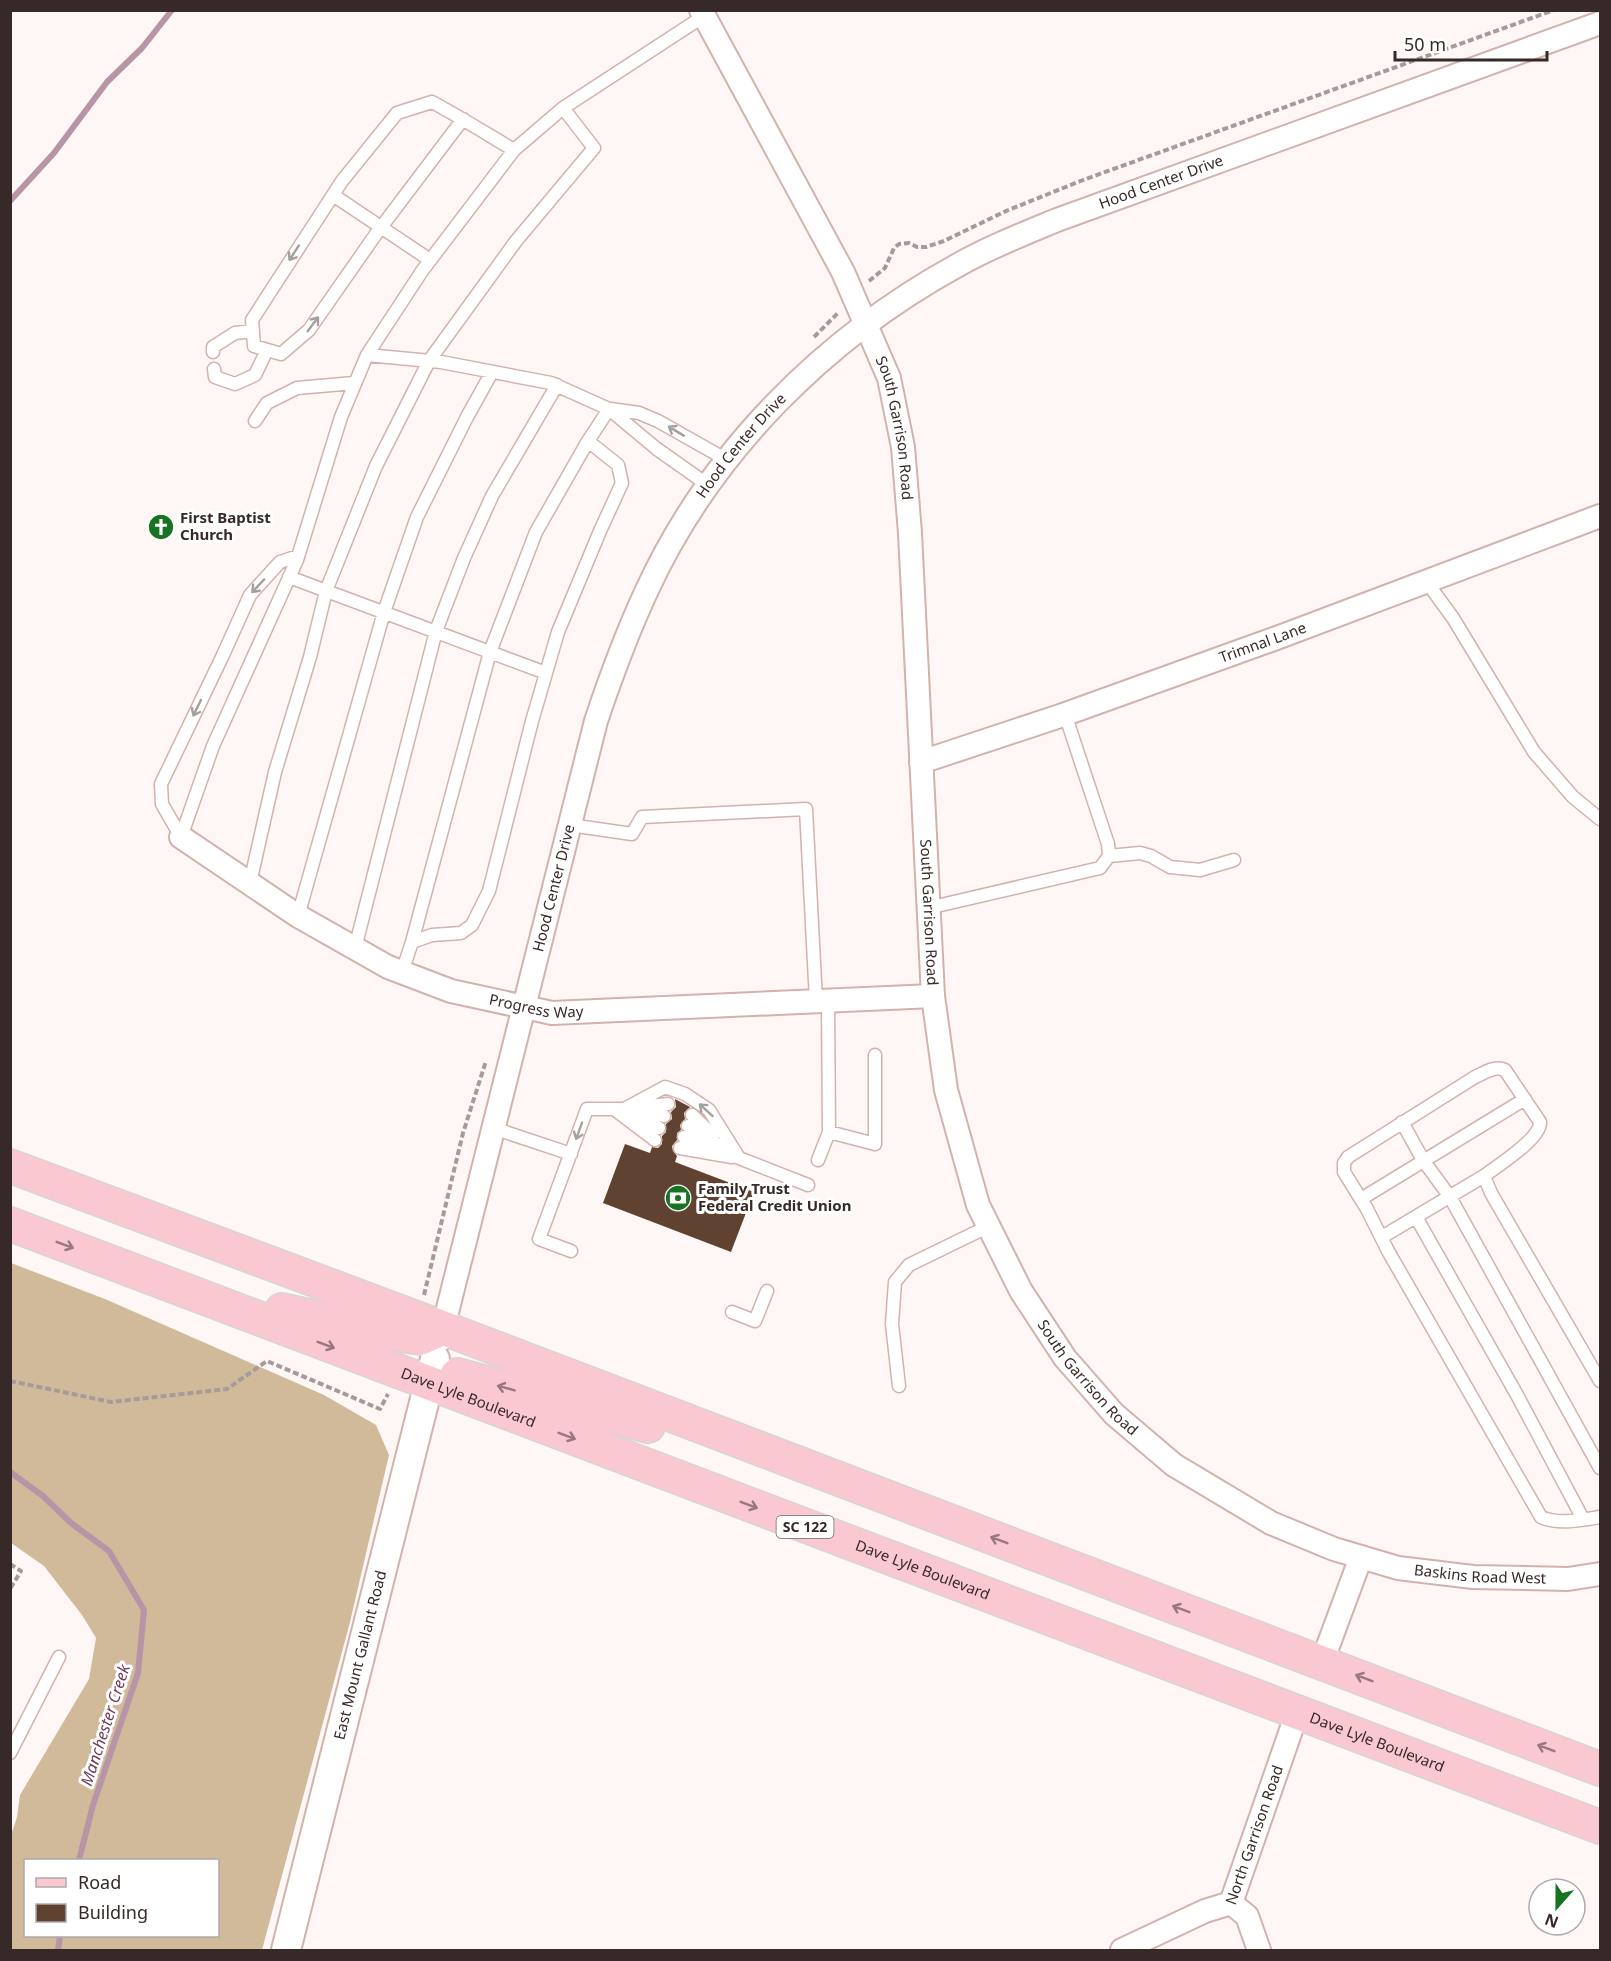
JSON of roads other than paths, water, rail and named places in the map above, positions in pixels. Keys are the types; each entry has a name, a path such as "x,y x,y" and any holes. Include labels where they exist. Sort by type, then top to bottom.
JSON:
{"main road":[{"path":"10,1166 443,1328 1600,1769"},
{"name":"Dave Lyle Boulevard","path":"10,1224 399,1372 432,1372 1298,1713 1600,1827"},
{"path":"177,1288 388,1334 421,1338 443,1328"},
{"path":"432,1372 436,1378 446,1374 458,1376 826,1474"}],"street":[{"name":"South Garrison Road","path":"703,13 843,272 889,378 903,447 910,533 933,996 946,1090 978,1205 1021,1291 1065,1358 1114,1414 1174,1465 1239,1506 1271,1523 1334,1549 1361,1557"},
{"name":"Hood Center Drive","path":"432,1372 596,721 619,653 648,588 682,525 708,485 750,431 827,355 866,324 912,292 959,264 1008,240 1057,220 1600,23"},
{"name":"Trimnal Lane","path":"921,762 1065,714 1600,516"},
{"name":"Progress Way","path":"181,837 298,915 388,967 451,992 552,1014 933,996"},
{"name":"East Mount Gallant Road","path":"286,1950 432,1372"},
{"name":"Baskins Road West","path":"1361,1557 1398,1568 1473,1577 1568,1579 1600,1574"},
{"path":"1322,1662 1361,1557"},
{"name":"North Garrison Road","path":"1260,1950 1247,1916 1231,1903 1298,1713"},
{"path":"1122,1950 1205,1911 1231,1903"}],"lane":[{"path":"181,837 213,746 290,577 341,417 373,344 430,260 514,150 563,108 703,13"},
{"path":"464,119 380,228 309,330 281,354 254,346 252,320 342,181 397,113 432,102 464,119 514,150"},
{"path":"250,883 275,772 310,657 326,591 376,466 429,361 516,241 594,148 563,108"},
{"path":"330,199 430,260"},
{"path":"213,352 213,347 235,333 253,331"},
{"path":"214,369 215,377 235,384 255,375 267,350"},
{"path":"367,355 429,361 557,385 609,409 657,450 708,485"},
{"path":"298,915 384,612 417,517 466,417 492,372"},
{"path":"255,422 267,403 297,388 354,383"},
{"path":"355,948 436,632 464,558 492,496 557,385"},
{"path":"609,409 639,413 658,421 728,460"},
{"path":"402,972 489,652 536,532 609,409"},
{"path":"412,942 432,935 461,933 472,925 489,891 558,632 622,483 618,465 588,441"},
{"path":"181,837 162,804 161,784 250,595 280,562 298,556"},
{"path":"290,577 546,673"},
{"path":"1426,581 1453,618 1534,752 1573,797 1600,819"},
{"path":"928,908 1100,868 1109,856 1108,844 1065,714"},
{"path":"570,825 632,834 642,817 806,809 822,1001 829,1132 818,1160"},
{"path":"1109,856 1140,853 1151,856 1170,867 1200,870 1234,860"},
{"path":"829,1132 875,1144 875,1055"},
{"path":"1382,1238 1484,1176 1532,1139 1540,1128 1540,1122 1505,1070 1494,1069 1474,1077 1402,1122 1348,1157 1344,1163 1344,1172 1541,1516 1549,1520 1600,1517"},
{"path":"620,1109 665,1087 685,1095 709,1110 739,1158"},
{"path":"1361,1199 1525,1099"},
{"path":"620,1109 668,1104"},
{"path":"571,1251 539,1239 587,1109 620,1109 638,1109 659,1128 620,1109"},
{"path":"1402,1122 1423,1160 1450,1197 1600,1468"},
{"path":"493,1128 571,1154"},
{"path":"739,1158 686,1132 739,1158 808,1185"},
{"path":"1484,1176 1491,1193 1600,1381"},
{"path":"1416,1217 1583,1519"},
{"path":"899,1386 892,1324 895,1282 909,1265 989,1226"},
{"path":"732,1312 755,1321 767,1291"},
{"path":"10,1754 59,1657"}],"waterway":[{"path":"10,201 54,153 107,82 142,48 172,10"},
{"name":"Manchester Creek","path":"10,1472 43,1496 71,1523 109,1551 144,1610 138,1673 93,1805 79,1859"},
{"name":"Manchester Creek","path":"58,1950 60,1937"}],"place":[{"name":"First Baptist Church","path":"161,527"},
{"name":"Family Trust Federal Credit Union","path":"678,1198"}]}
